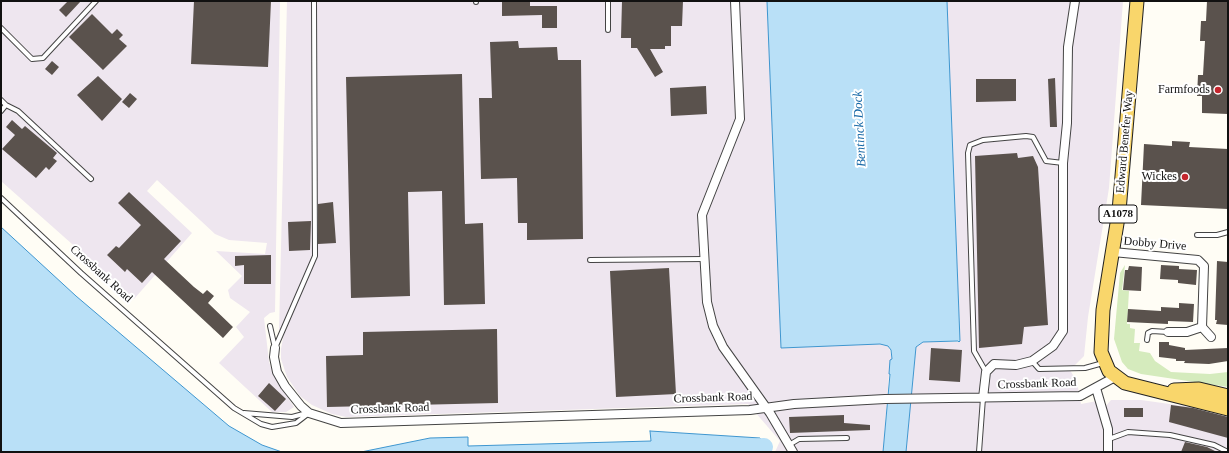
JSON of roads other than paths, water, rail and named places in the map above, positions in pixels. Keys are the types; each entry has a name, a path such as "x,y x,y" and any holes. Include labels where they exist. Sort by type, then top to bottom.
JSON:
{"main road":[{"name":"Edward Benefer Way","path":"1137,1 1119,211 1103,310 1100,352 1115,377 1125,383 1136,387 1158,390 1228,409"},
{"name":"Edward Benefer Way","path":"1158,390 1199,390 1228,396"}],"street":[{"path":"735,1 740,119 702,215 707,302 714,326 723,347 766,407 791,449"},
{"path":"983,398 986,372 994,364 1016,365 1032,361 1053,346 1063,331 1063,163 1066,123 1068,47 1075,1"},
{"name":"Dobby Drive","path":"1113,252 1200,261 1205,270 1202,327"},
{"path":"1168,332 1187,332 1202,327 1211,337"},
{"name":"Crossbank Road","path":"275,348 274,356 277,372 293,396 309,413 341,423 742,410 794,404 885,399 1080,396 1115,377"},
{"path":"1096,388 1104,409 1109,439 1108,452"}],"lane":[{"path":"1,28 32,59 43,58 96,1"},
{"path":"275,348 315,256 314,1"},
{"path":"608,1 608,30"},
{"path":"1,100 6,105 18,111 91,179"},
{"path":"1,111 6,105"},
{"path":"986,372 974,351 968,153 970,145 983,140 1026,136 1033,137 1046,161 1063,163"},
{"name":"Crossbank Road","path":"1,198 87,278 242,413 261,424 272,427 296,423 309,413"},
{"path":"1197,235 1218,235 1228,232"},
{"path":"590,260 705,259"},
{"path":"270,326 275,348"},
{"path":"1147,340 1148,333 1168,332"},
{"path":"1032,361 1040,369 1085,368 1105,362"},
{"path":"980,452 983,398"},
{"name":"Crossbank Road","path":"242,413 292,417 309,413"},
{"path":"1109,439 1128,432 1170,435 1214,445 1228,452"},
{"path":"791,449 799,439 847,438"}],"water":[{"name":"Bentinck Dock","path":"767,1 947,1 960,341 923,342 916,347 906,452 883,452 890,360 892,359 891,350 888,346 880,344 781,348"},
{"path":"1,227 76,296 229,426 262,445 282,452 1,452"},
{"path":"650,431 760,438 764,443 744,452 361,452 430,438 468,437 468,446 651,441"}],"waterway":[{"path":"695,452 764,447"}],"place":[{"name":"Farmfoods","path":"1218,90"},
{"name":"Wickes","path":"1185,177"}]}
